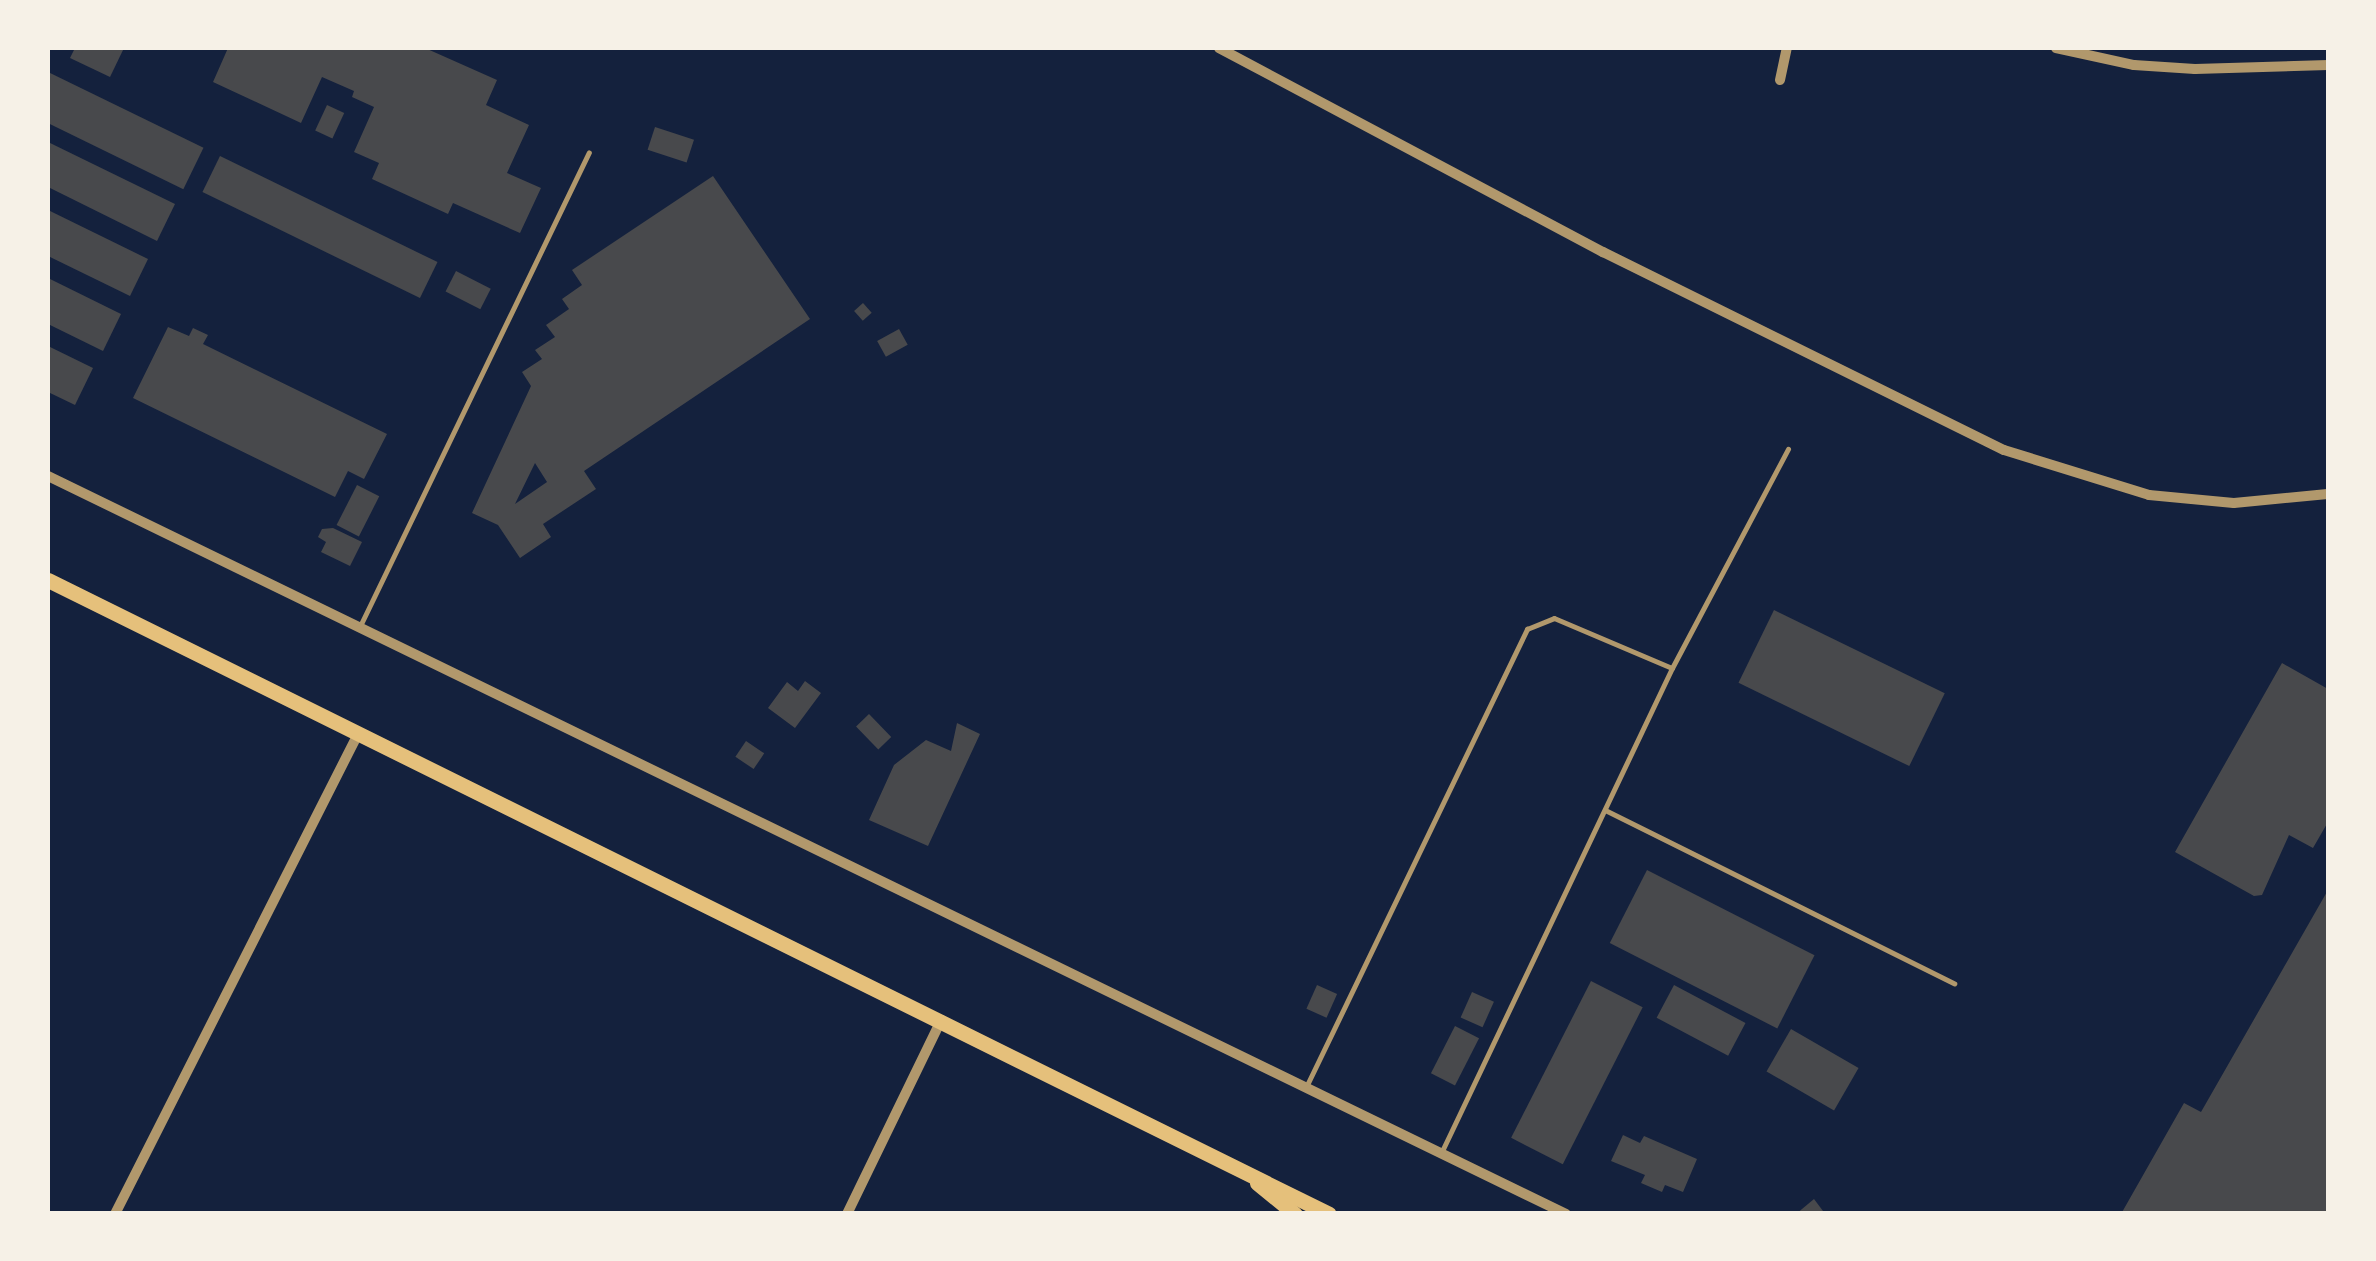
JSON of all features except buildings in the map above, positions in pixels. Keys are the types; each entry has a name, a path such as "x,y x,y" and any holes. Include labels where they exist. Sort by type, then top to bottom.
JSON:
{"main road":[{"path":"48,580 1330,1214"},
{"path":"1230,1162 1295,1214"}],"street":[{"path":"1220,48 1604,252 2004,450 2107,486 2181,500 2234,503 2328,494"},
{"path":"1780,80 1787,48"},
{"path":"2056,48 2134,65 2195,70 2328,65"},
{"path":"48,476 359,629 518,699 1304,1089 1566,1214"},
{"path":"115,1214 359,732"},
{"path":"847,1214 941,1020"}],"lane":[{"path":"359,629 589,152"},
{"path":"1440,1154 1672,668 1788,449"},
{"path":"1304,1089 1527,629 1554,618 1672,668"},
{"path":"1605,810 1954,983"}]}
